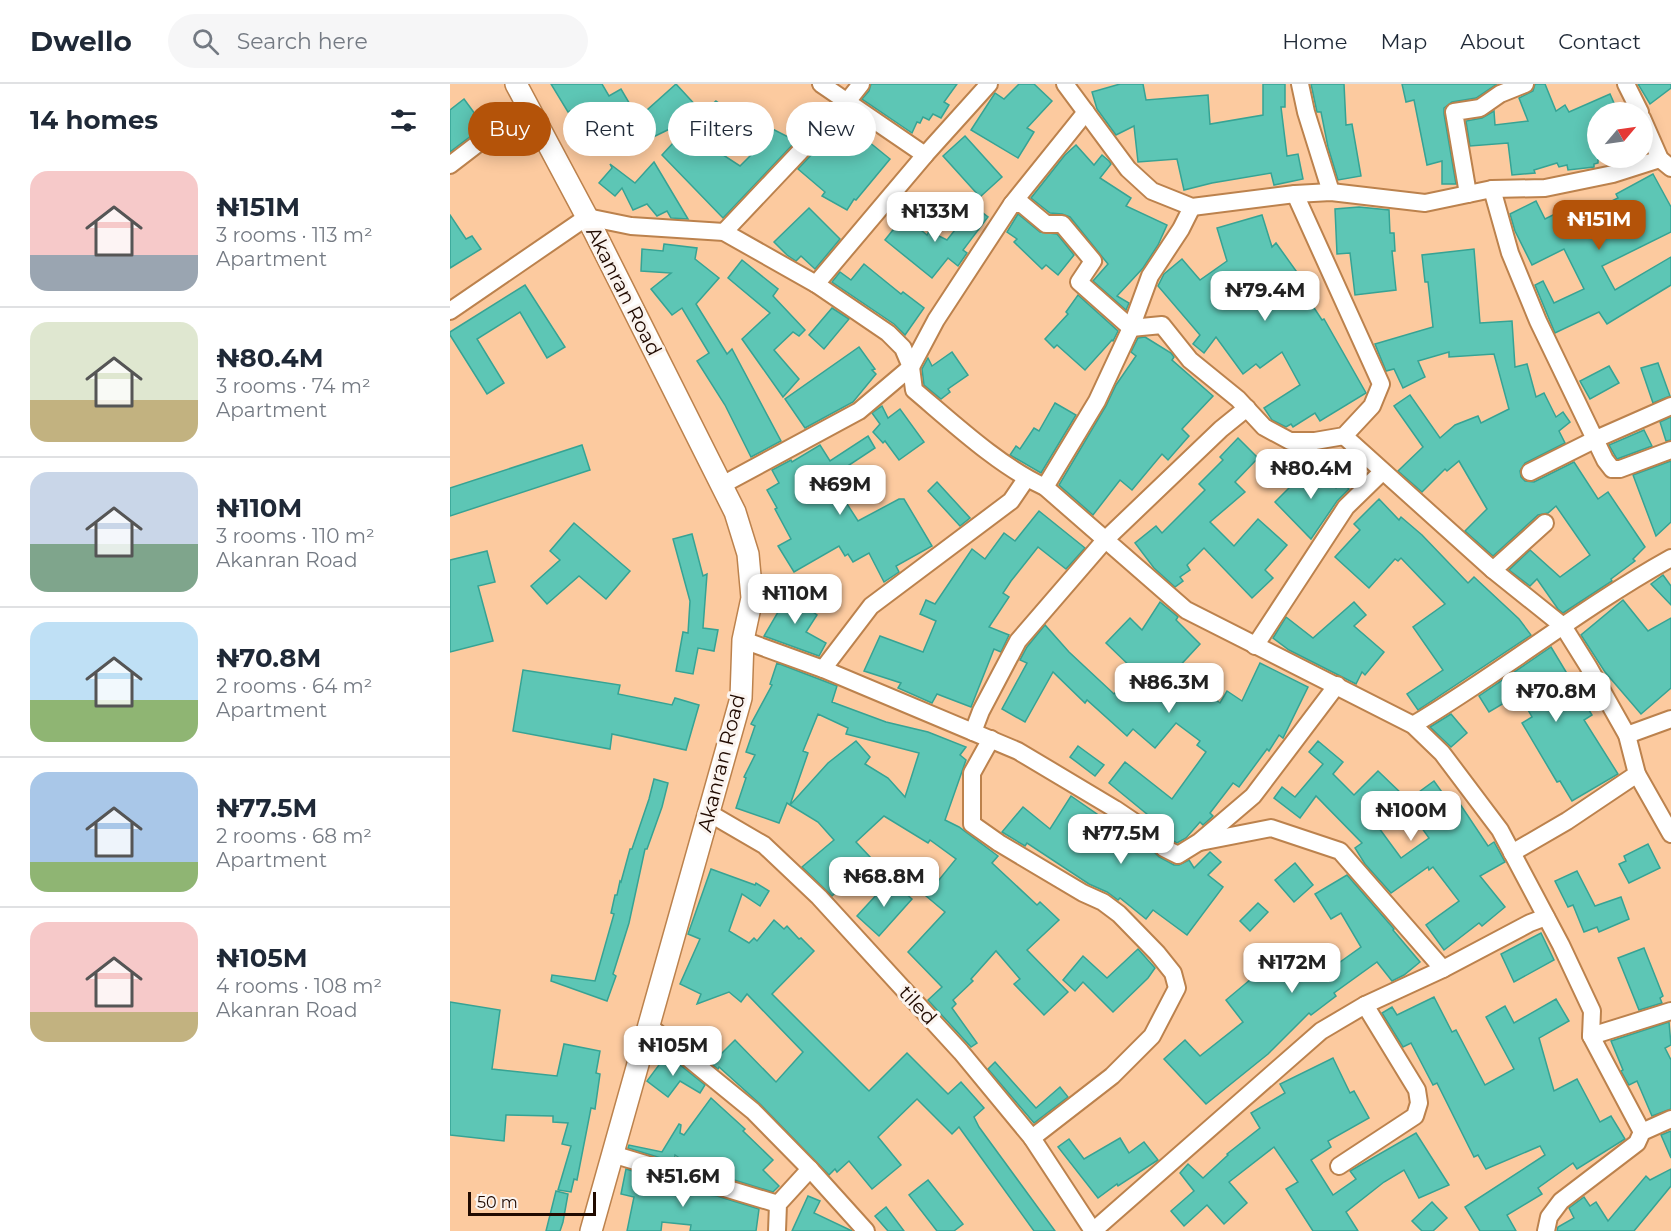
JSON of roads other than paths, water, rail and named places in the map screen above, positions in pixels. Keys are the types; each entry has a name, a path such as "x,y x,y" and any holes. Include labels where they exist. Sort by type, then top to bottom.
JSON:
{"main road":[{"name":"Akanran Road","path":"516,84 525,102"},
{"name":"Akanran Road","path":"551,150 587,217 735,512 748,555 752,598 743,640 741,698 591,1231"}],"street":[{"path":"821,84 845,102"},
{"path":"847,102 861,84"},
{"path":"816,284 925,155 989,84"},
{"path":"1065,84 1128,170 1152,191 1192,207 1295,194 1331,192 1425,202 1492,189 1545,188 1666,164 1653,139"},
{"path":"1300,84 1306,112 1331,192"},
{"path":"1468,194 1454,112 1480,108 1500,94 1525,84"},
{"path":"1626,84 1635,102"},
{"path":"722,485 859,411 911,367 936,320 1012,204 1086,112"},
{"path":"876,123 925,155"},
{"path":"450,165 468,151"},
{"path":"724,232 796,156"},
{"path":"1492,189 1510,253 1538,321 1605,460 1612,469 1620,469 1671,450"},
{"path":"1012,204 1022,204 1046,224 1062,224 1093,261 1079,282 1131,328 1162,325 1190,360 1238,399 1263,427 1290,441 1315,441 1344,436 1372,406 1381,384 1295,194"},
{"path":"1045,488 1097,401 1131,328 1150,276 1181,229 1192,207"},
{"path":"450,310 587,217 631,226 724,232 816,284 888,333 903,348 911,367 914,390 1026,479 1045,488 1186,610 1413,725 1442,753 1500,830 1546,917 1592,1011 1591,1036 1642,1132"},
{"path":"1530,472 1596,438 1671,406"},
{"path":"973,732 981,711 1018,641 1106,539 1221,429 1247,408"},
{"path":"1344,436 1493,570 1563,626 1627,735 1637,774 1671,834"},
{"path":"1255,646 1346,507 1382,472"},
{"path":"823,669 871,606 1011,501 1026,479"},
{"path":"1493,570 1545,523"},
{"path":"1413,725 1460,697 1563,626 1671,558"},
{"path":"743,640 823,669 1018,751 1115,808 1149,832 1164,848 1178,855 1199,842 1253,796 1337,685"},
{"path":"1627,735 1671,719"},
{"path":"991,740 972,773 972,824 999,843 1083,893 1103,902 1119,914 1173,973 1177,988 1152,1036 1112,1076 1032,1138"},
{"path":"1512,853 1568,821 1637,774"},
{"name":"tiled","path":"710,813 764,845 819,897 961,1052 1032,1138 1093,1231"},
{"path":"1199,842 1271,828 1340,851 1443,969"},
{"path":"1093,1231 1321,1031 1365,1005 1546,917"},
{"path":"1339,1166 1415,1116 1419,1103 1417,1090 1365,1005"},
{"path":"1592,1011 1618,1028"},
{"path":"1591,1036 1671,1011"},
{"path":"649,1026 753,1111 866,1231"},
{"path":"1546,1231 1549,1217 1561,1201 1637,1143 1642,1132 1671,1119"},
{"path":"612,1154 778,1204"},
{"path":"777,1231 778,1204 810,1169"}]}
